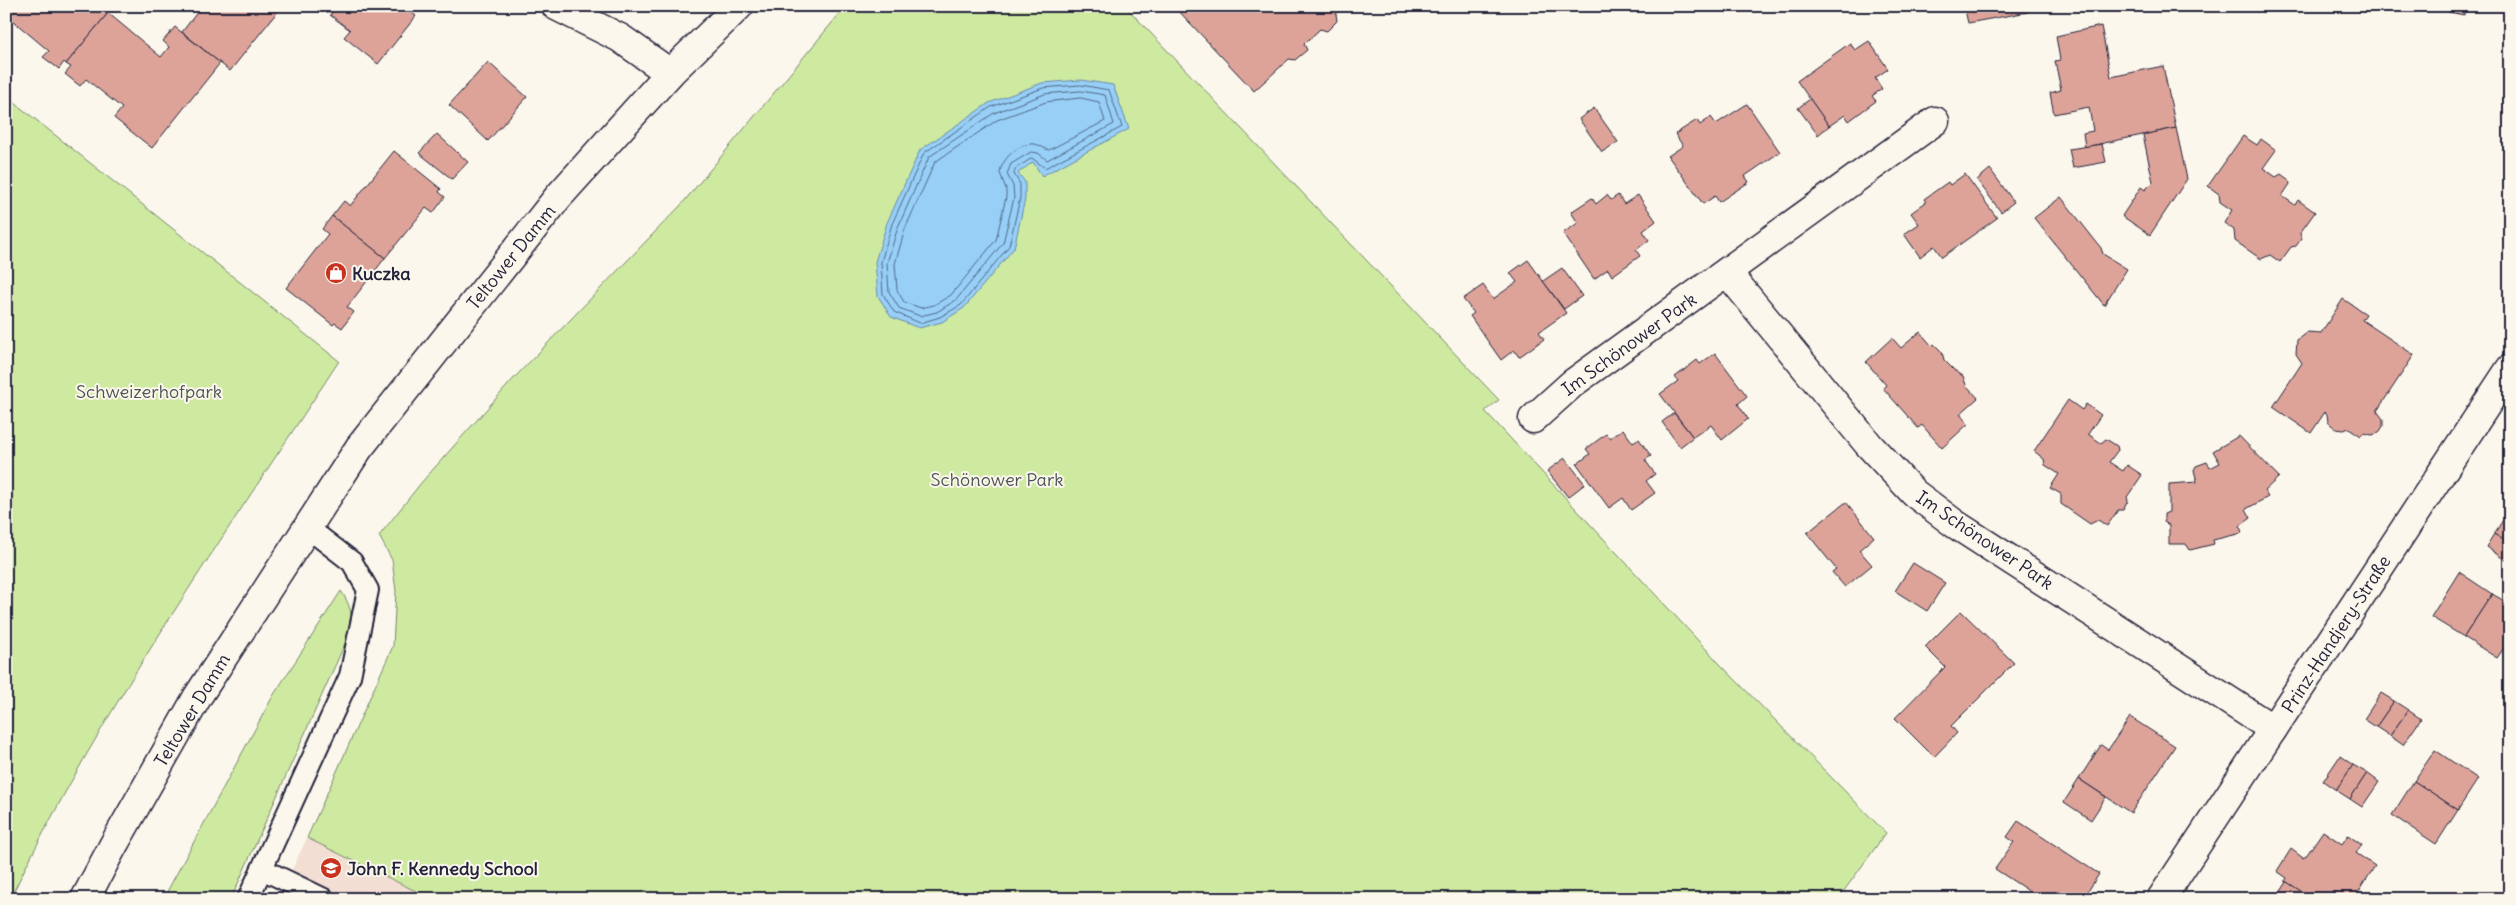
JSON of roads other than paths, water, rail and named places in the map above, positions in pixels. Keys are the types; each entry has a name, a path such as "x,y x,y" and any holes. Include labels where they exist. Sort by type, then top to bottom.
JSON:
{"street":[{"path":"556,6 620,38 670,74"},
{"name":"Teltower Damm","path":"86,899 113,846 198,696 359,448 559,196 670,74 739,6"},
{"name":"Im Schönower Park","path":"1533,420 1573,383 1935,121"},
{"name":"Im Schönower Park","path":"1727,272 1869,445 1914,493 1955,524 2273,729"},
{"name":"Prinz-Handjery-Straße","path":"2161,899 2510,369"}],"lane":[{"path":"248,899 350,676 368,590 352,562 308,528"},
{"path":"262,868 324,899"}],"water":[{"path":"1081,80 1113,85 1129,129 1042,176 1033,162 1018,173 1025,182 1025,199 1014,248 964,308 942,322 919,328 891,317 878,296 875,262 887,223 920,150 989,103 1042,83"}],"place":[{"name":"Kuczka","path":"336,273"},
{"name":"John F. Kennedy School","path":"331,868"}],"park label":[{"name":"Schweizerhofpark","path":"149,391"},
{"name":"Schönower Park","path":"997,479"}]}
